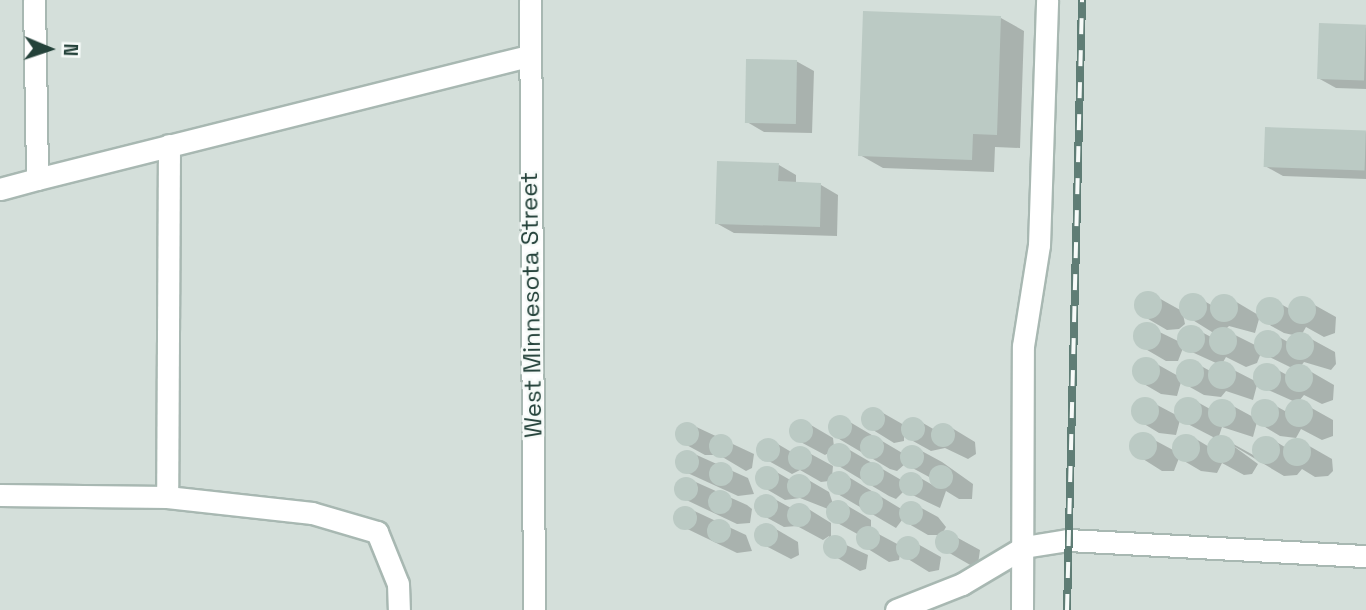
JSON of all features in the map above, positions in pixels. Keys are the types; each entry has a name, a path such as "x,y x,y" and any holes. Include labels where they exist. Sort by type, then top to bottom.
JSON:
{"street":[{"path":"34,0 37,179"},
{"name":"West Minnesota Street","path":"530,0 528,57 534,610"},
{"path":"1022,610 1023,346 1039,245 1047,0"},
{"path":"0,189 528,57"},
{"path":"167,497 169,145"},
{"path":"0,495 167,497 312,513 377,532 398,584 398,610"},
{"path":"896,610 962,584 1024,547 1068,540 1366,556"}],"shaded area":[{"path":"0,0 1366,0 1366,610 0,610"}],"building":[{"path":"863,11 1001,16 997,135 973,134 972,160 858,156"},
{"path":"1319,23 1366,25 1364,81 1317,79"},
{"path":"746,59 797,60 796,124 745,123"},
{"path":"1265,127 1366,131 1365,171 1264,167"},
{"path":"717,161 779,163 778,181 821,183 820,227 715,224"},
{"path":"1148,291 1158,295 1162,305 1158,315 1148,319 1138,315 1134,305 1138,295"},
{"path":"1193,293 1203,297 1207,307 1203,317 1193,321 1183,317 1179,307 1183,297"},
{"path":"1224,294 1234,298 1238,308 1234,318 1224,322 1214,318 1210,308 1214,298"},
{"path":"1302,296 1312,300 1316,310 1312,320 1302,324 1292,320 1288,310 1292,300"},
{"path":"1270,297 1280,301 1284,311 1280,321 1270,325 1260,321 1256,311 1260,301"},
{"path":"1147,322 1157,326 1161,336 1157,346 1147,350 1137,346 1133,336 1137,326"},
{"path":"1191,325 1201,329 1205,339 1201,349 1191,353 1181,349 1177,339 1181,329"},
{"path":"1223,327 1233,331 1237,341 1233,351 1223,355 1213,351 1209,341 1213,331"},
{"path":"1268,330 1278,334 1282,344 1278,354 1268,358 1258,354 1254,344 1258,334"},
{"path":"1300,332 1310,336 1314,346 1310,356 1300,360 1290,356 1286,346 1290,336"},
{"path":"1146,357 1156,361 1160,371 1156,381 1146,385 1136,381 1132,371 1136,361"},
{"path":"1190,359 1200,363 1204,373 1200,383 1190,387 1180,383 1176,373 1180,363"},
{"path":"1222,361 1232,365 1236,375 1232,385 1222,389 1212,385 1208,375 1212,365"},
{"path":"1267,363 1277,367 1281,377 1277,387 1267,391 1257,387 1253,377 1257,367"},
{"path":"1299,364 1309,368 1313,378 1309,388 1299,392 1289,388 1285,378 1289,368"},
{"path":"1145,397 1155,401 1159,411 1155,421 1145,425 1135,421 1131,411 1135,401"},
{"path":"1188,397 1198,401 1202,411 1198,421 1188,425 1178,421 1174,411 1178,401"},
{"path":"1222,399 1232,403 1236,413 1232,423 1222,427 1212,423 1208,413 1212,403"},
{"path":"1265,399 1275,403 1279,413 1275,423 1265,427 1255,423 1251,413 1255,403"},
{"path":"1299,399 1309,403 1313,413 1309,423 1299,427 1289,423 1285,413 1289,403"},
{"path":"873,407 884,414 885,419 878,430 873,431 862,424 861,419 868,408"},
{"path":"840,415 851,422 852,427 845,438 840,439 829,432 828,427 835,416"},
{"path":"913,417 924,424 925,429 918,440 913,441 902,434 901,429 908,418"},
{"path":"801,419 812,426 813,431 806,442 801,443 790,436 789,431 796,420"},
{"path":"687,422 698,429 699,434 692,445 687,446 676,439 675,434 682,423"},
{"path":"943,423 954,430 955,435 948,446 943,447 932,440 931,435 938,424"},
{"path":"1143,432 1153,436 1157,446 1153,456 1143,460 1133,456 1129,446 1133,436"},
{"path":"721,434 732,441 733,446 726,457 721,458 710,451 709,446 716,435"},
{"path":"1186,434 1196,438 1200,448 1196,458 1186,462 1176,458 1172,448 1176,438"},
{"path":"872,435 883,442 884,447 877,458 872,459 861,452 860,447 867,436"},
{"path":"1221,435 1231,439 1235,449 1231,459 1221,463 1211,459 1207,449 1211,439"},
{"path":"1266,436 1276,440 1280,450 1276,460 1266,464 1256,460 1252,450 1256,440"},
{"path":"768,438 779,445 780,450 773,461 768,462 757,455 756,450 763,439"},
{"path":"1297,438 1307,442 1311,452 1307,462 1297,466 1287,462 1283,452 1287,442"},
{"path":"839,443 850,450 851,455 844,466 839,467 828,460 827,455 834,444"},
{"path":"912,445 923,452 924,457 917,468 912,469 901,462 900,457 907,446"},
{"path":"800,446 811,453 812,458 805,469 800,470 789,463 788,458 795,447"},
{"path":"687,450 698,457 699,462 692,473 687,474 676,467 675,462 682,451"},
{"path":"721,462 732,469 733,474 726,485 721,486 710,479 709,474 716,463"},
{"path":"872,462 883,469 884,474 877,485 872,486 861,479 860,474 867,463"},
{"path":"941,465 952,472 953,477 946,488 941,489 930,482 929,477 936,466"},
{"path":"767,466 778,473 779,478 772,489 767,490 756,483 755,478 762,467"},
{"path":"839,471 850,478 851,483 844,494 839,495 828,488 827,483 834,472"},
{"path":"911,472 922,479 923,484 916,495 911,496 900,489 899,484 906,473"},
{"path":"799,474 810,481 811,486 804,497 799,498 788,491 787,486 794,475"},
{"path":"686,477 697,484 698,489 691,500 686,501 675,494 674,489 681,478"},
{"path":"720,490 731,497 732,502 725,513 720,514 709,507 708,502 715,491"},
{"path":"871,491 882,498 883,503 876,514 871,515 860,508 859,503 866,492"},
{"path":"766,494 777,501 778,506 771,517 766,518 755,511 754,506 761,495"},
{"path":"838,500 849,507 850,512 843,523 838,524 827,517 826,512 833,501"},
{"path":"911,501 922,508 923,513 916,524 911,525 900,518 899,513 906,502"},
{"path":"799,503 810,510 811,515 804,526 799,527 788,520 787,515 794,504"},
{"path":"685,506 696,513 697,518 690,529 685,530 674,523 673,518 680,507"},
{"path":"719,519 730,526 731,531 724,542 719,543 708,536 707,531 714,520"},
{"path":"766,523 777,530 778,535 771,546 766,547 755,540 754,535 761,524"},
{"path":"868,526 879,533 880,538 873,549 868,550 857,543 856,538 863,527"},
{"path":"947,530 958,537 959,542 952,553 947,554 936,547 935,542 942,531"},
{"path":"835,535 846,542 847,547 840,558 835,559 824,552 823,547 830,536"},
{"path":"908,536 919,543 920,548 913,559 908,560 897,553 896,548 903,537"}],"railway":[{"path":"1067,610 1082,0"}]}
